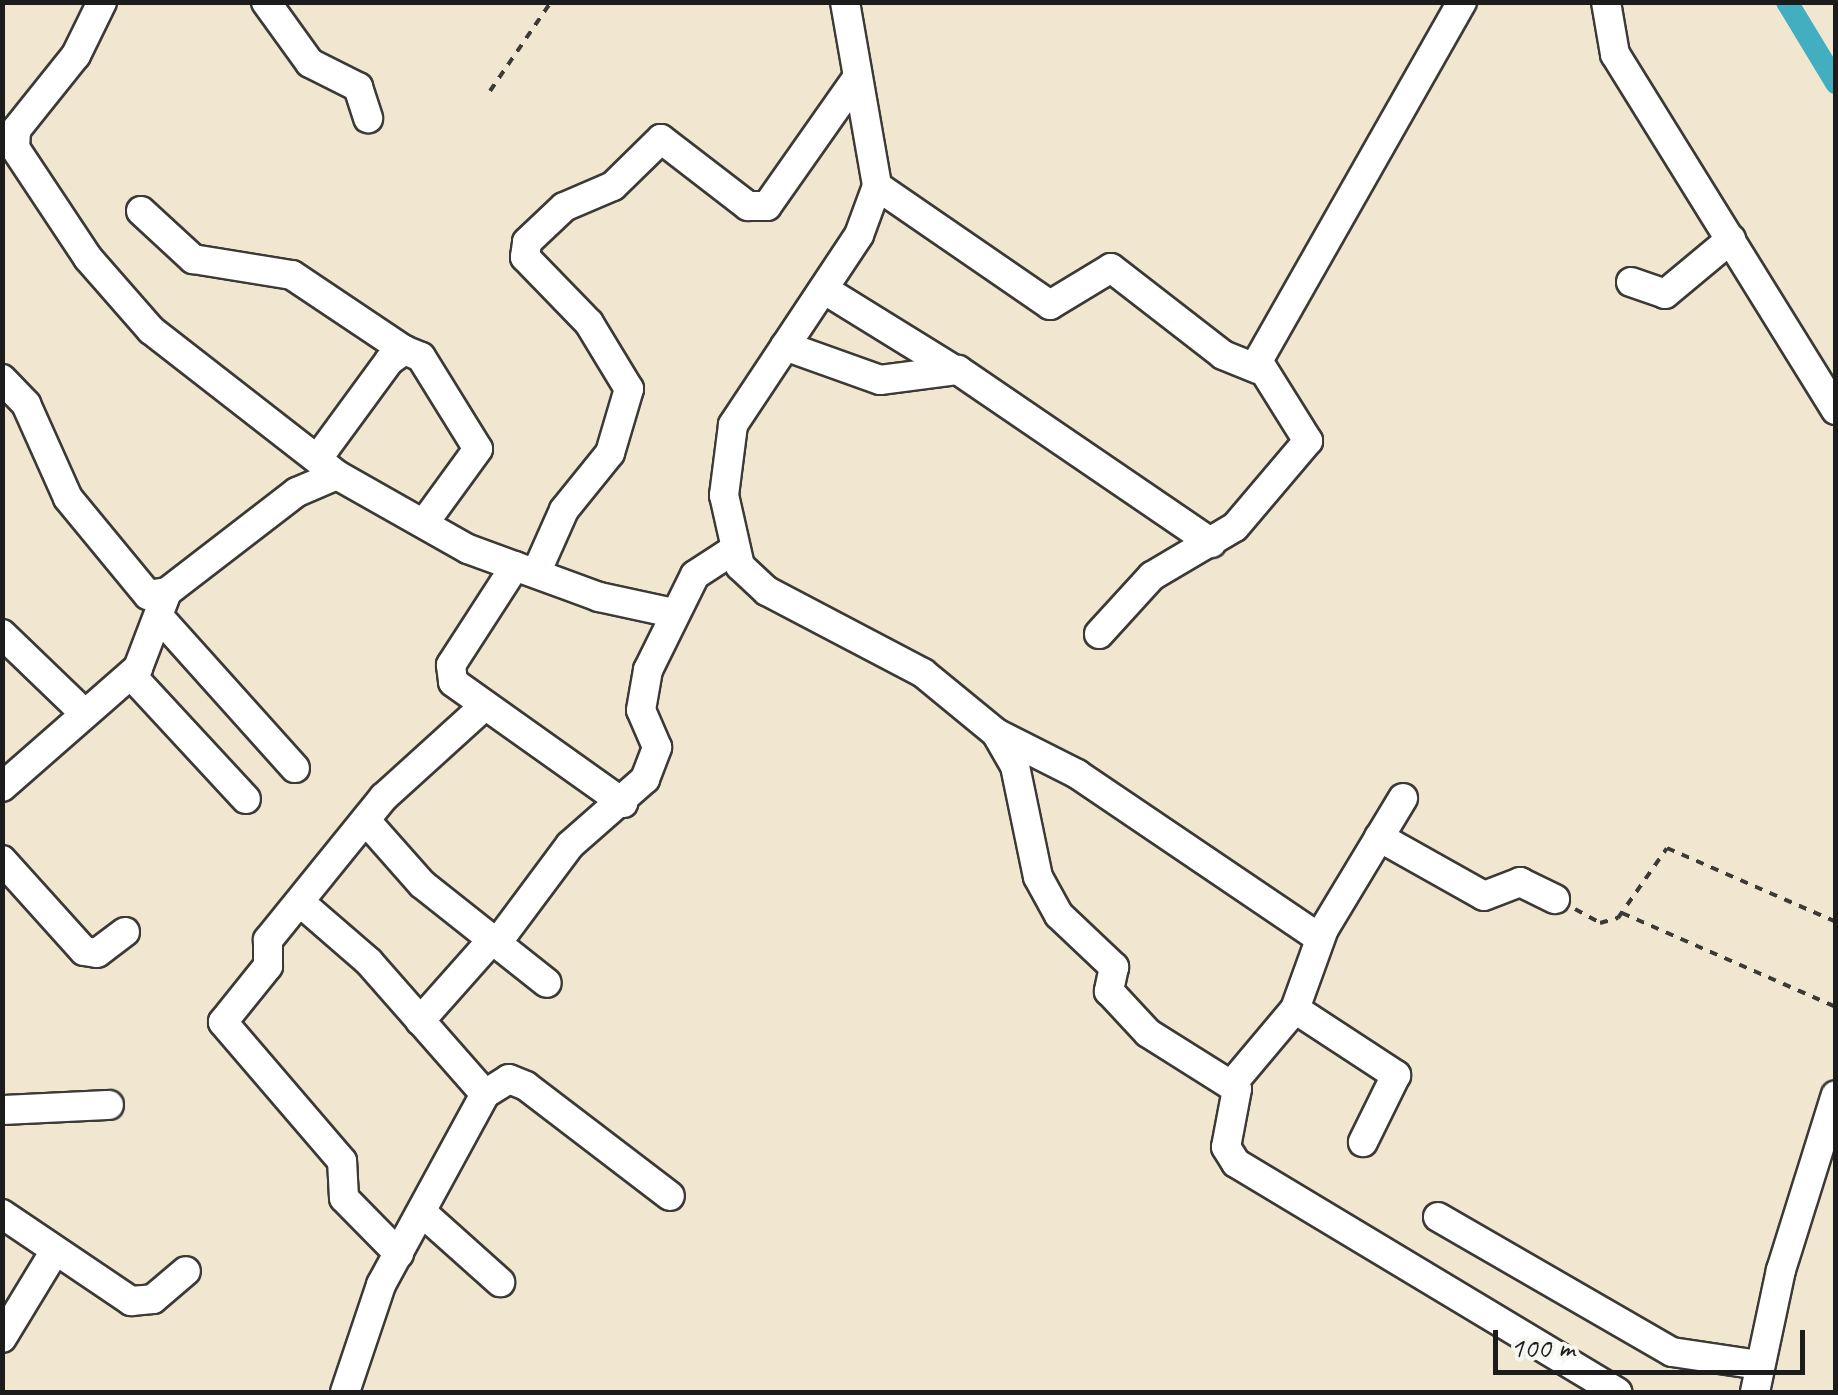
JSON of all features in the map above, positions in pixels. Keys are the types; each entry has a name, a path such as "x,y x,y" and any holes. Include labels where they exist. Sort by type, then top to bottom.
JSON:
{"street":[{"path":"102,2 76,56 16,130 15,148 88,258 151,330 328,467 425,522 525,570 673,613"},
{"path":"266,2 310,63 358,88 368,118"},
{"path":"844,2 877,186 825,290 744,403 726,448 732,550 767,591 910,665 996,734 1077,774 1320,938"},
{"path":"1258,369 1462,2"},
{"path":"1606,2 1615,54 1836,410"},
{"path":"622,803 482,708 453,682 451,665 610,453 629,389 589,322 525,257 527,242 564,207 605,191 661,140 748,206 768,206 856,81"},
{"path":"877,186 1050,305 1111,268 1223,354 1258,369 1308,441 1212,542 1137,588 1099,634"},
{"path":"140,211 193,259 292,275 429,364 478,449 425,522"},
{"path":"1631,282 1664,294 1732,239"},
{"path":"825,290 953,369 1212,542"},
{"path":"785,346 880,380 953,369"},
{"path":"2,380 117,566 148,595 168,592 328,467 404,350"},
{"path":"420,1021 494,942 570,845 622,803 655,759 640,696 673,613 706,563 732,550"},
{"path":"2,787 82,711 130,674 162,620 168,592"},
{"path":"162,620 295,768"},
{"path":"2,634 82,711"},
{"path":"130,674 246,799"},
{"path":"399,1254 344,1198 342,1161 224,1025 268,966 265,945 368,822 482,708"},
{"path":"996,734 1015,766 1038,877 1059,914 1114,967 1109,990 1148,1033 1232,1084 1240,1107 1226,1147 1236,1163 1618,1392"},
{"path":"1232,1084 1295,1008 1320,938 1404,798"},
{"path":"368,822 422,884 547,982"},
{"path":"1378,838 1484,896 1520,882 1554,899"},
{"path":"2,860 84,950 97,953 125,932"},
{"path":"302,903 420,1021 486,1094"},
{"path":"1295,1008 1396,1075 1363,1142"},
{"path":"344,1392 399,1254 425,1215 486,1094 509,1080 526,1086 670,1196"},
{"path":"1438,1217 1672,1352 1757,1379 1836,1095"},
{"path":"5,1114 109,1105"},
{"path":"2,1214 54,1252 139,1303 186,1271"},
{"path":"425,1215 500,1282"},
{"path":"2,1338 54,1252"}],"path":[{"path":"490,91 550,2"},
{"path":"1554,899 1600,922 1622,913 1666,848 1836,922"},
{"path":"1622,913 1836,1007"}],"waterway":[{"path":"1787,2 1836,83"}]}
